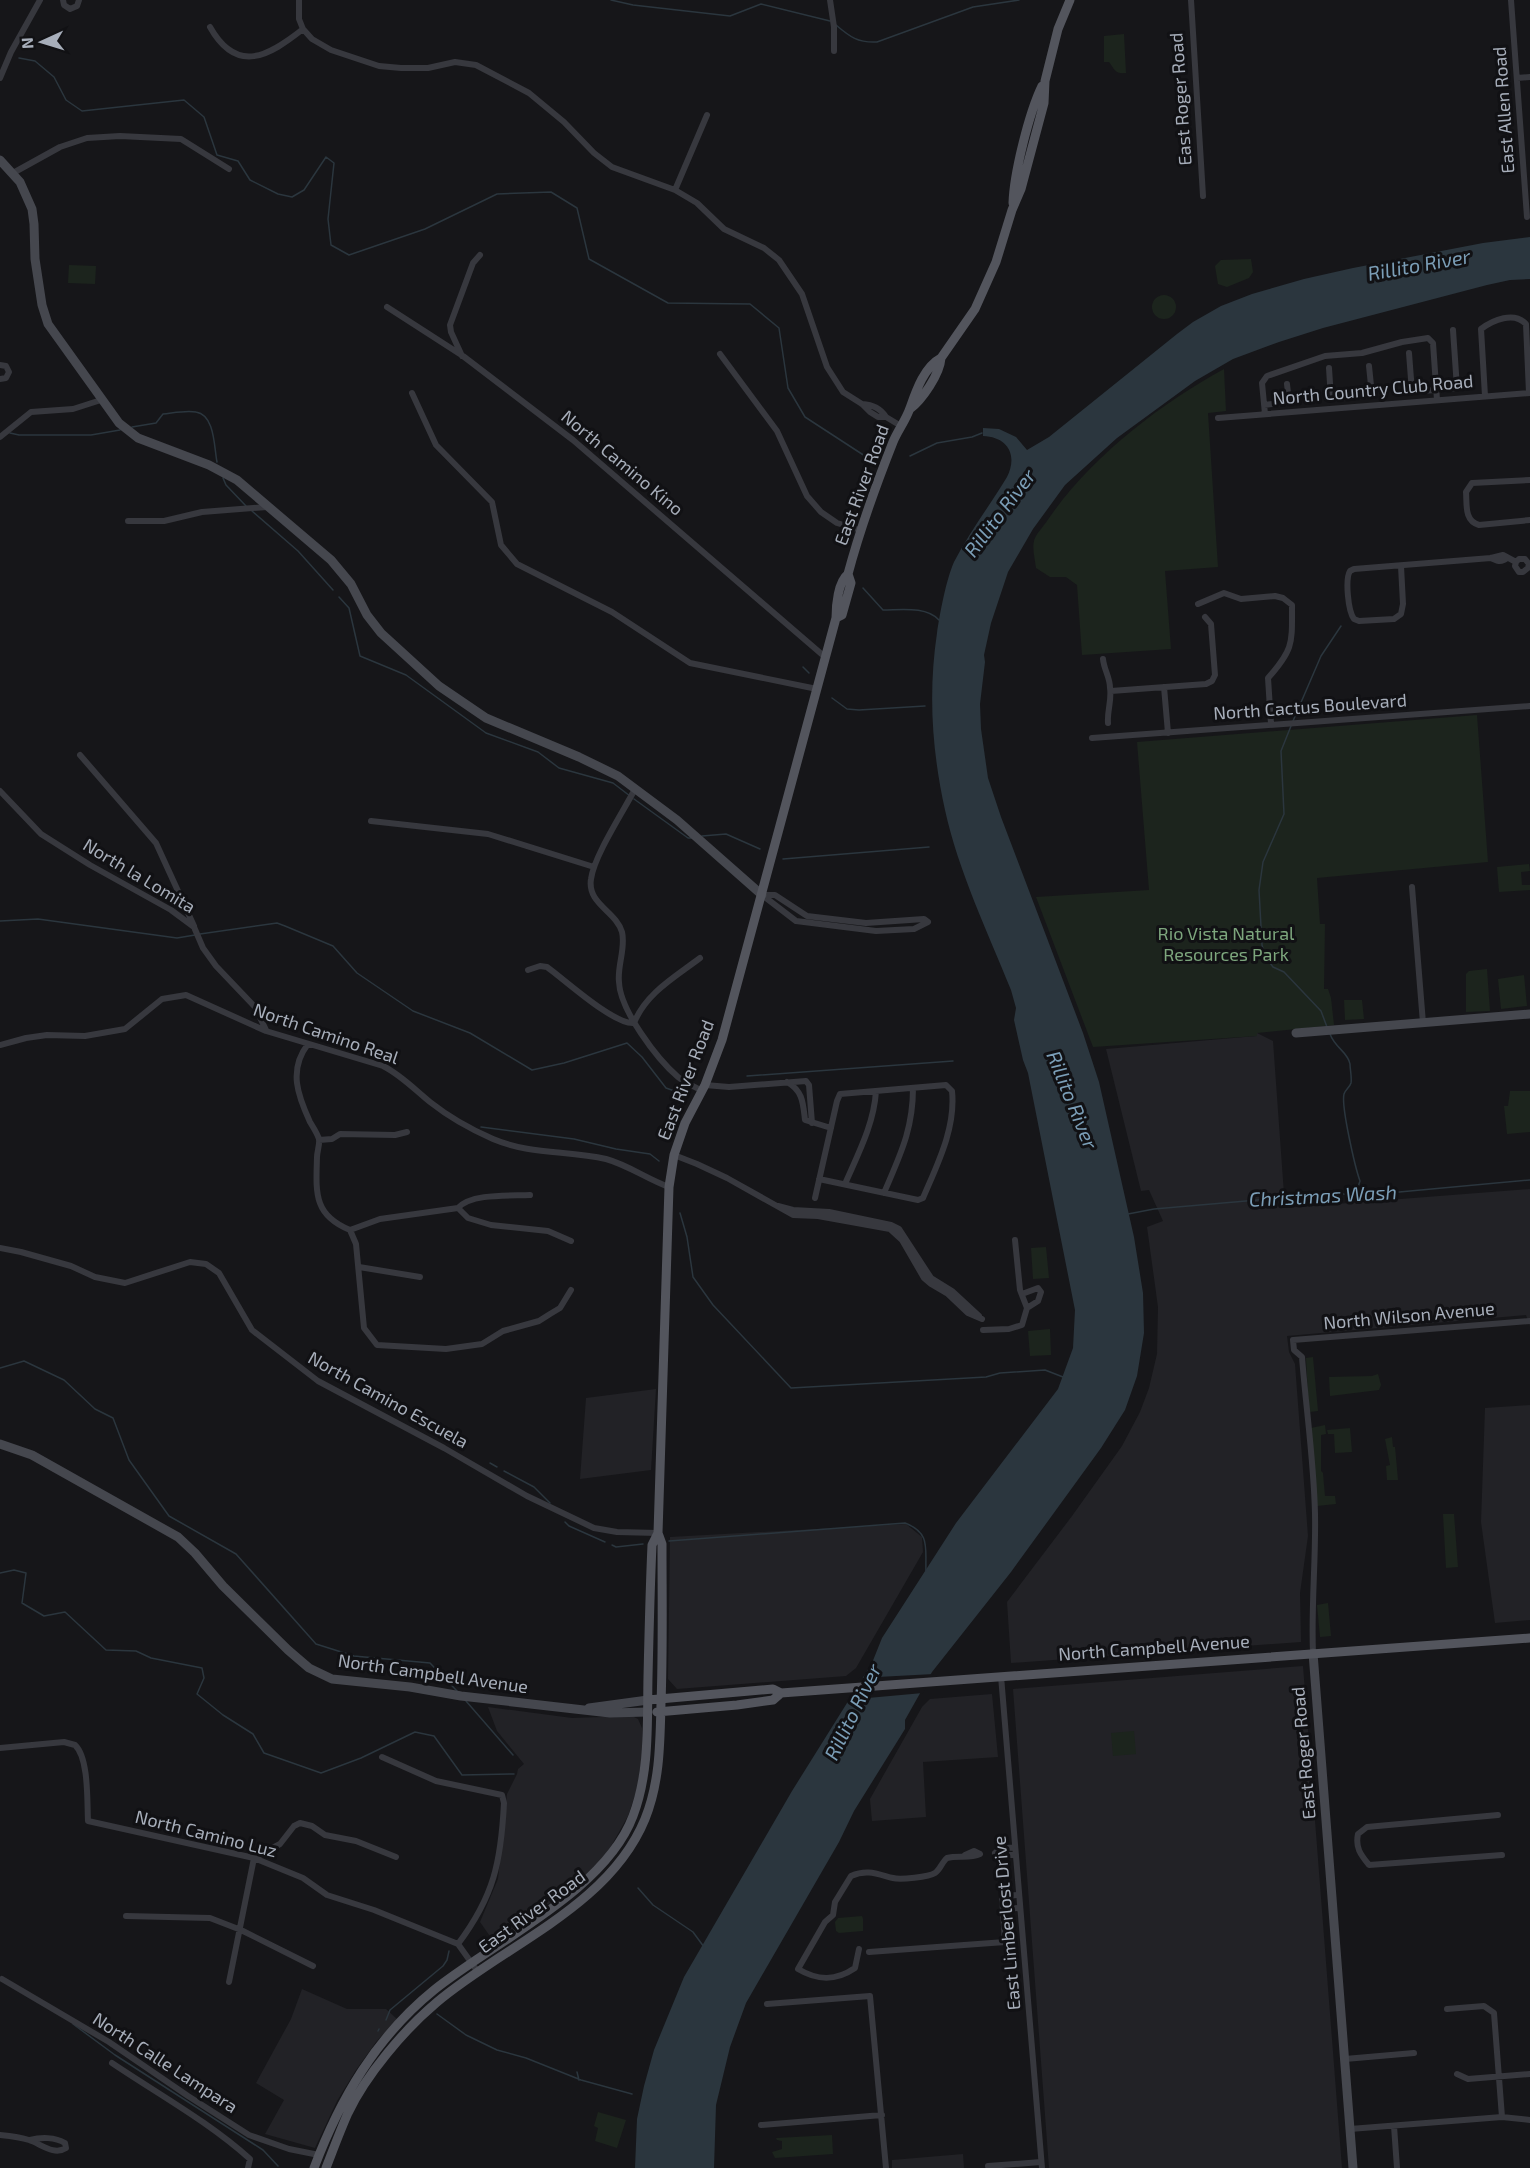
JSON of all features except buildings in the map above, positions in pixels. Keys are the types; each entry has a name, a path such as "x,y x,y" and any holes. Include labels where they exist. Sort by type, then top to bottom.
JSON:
{"main road":[{"name":"East River Road","path":"326,2168 349,2112 388,2054 434,2004 586,1897 606,1877 636,1838 652,1799 659,1763 661,1711 664,1622 662,1544 658,1533 669,1187 674,1155 685,1123 703,1088 722,1040 836,618 842,615 851,583 848,574 860,530 901,426 910,409 920,401 940,365 941,358 975,309 987,287 1012,210 1013,187 1036,99 1045,81 1059,27 1070,0"},
{"name":"East River Road","path":"314,2168 344,2098 387,2036 433,1991 590,1877 617,1845 633,1817 642,1787 648,1712 652,1545 658,1533"},
{"name":"North Campbell Avenue","path":"648,1700 773,1689 781,1693 1530,1638"},
{"name":"North Campbell Avenue","path":"648,1712 755,1703 773,1700 781,1693"}],"street":[{"path":"0,78 11,52 40,0"},
{"path":"63,0 64,5 70,9 76,6 79,0"},
{"path":"299,0 299,19 303,29 312,39 331,50 379,66 428,68 455,62 476,65 529,93 612,167 675,190 697,203 724,229 764,248 779,260 802,294 827,367 843,392 862,404 882,410 886,417 901,426"},
{"path":"830,0 834,27 834,51"},
{"name":"East Roger Road","path":"1191,0 1203,196"},
{"name":"East Allen Road","path":"1512,0 1527,218"},
{"path":"210,27 223,46 240,55 249,56 263,54 281,46 303,29"},
{"path":"1517,78 1530,77"},
{"path":"675,190 707,115"},
{"path":"13,172 60,147 87,138 120,136 181,139 229,169"},
{"path":"0,160 20,182 32,209 40,294 48,324 101,400 120,423 138,438 223,471 237,480 331,560 351,585 381,633 439,686 486,718 594,763 618,776 677,820 762,895 796,921 876,931 914,929 928,922 924,919 866,923 807,916 775,895 762,895"},
{"path":"463,356 450,326 473,263 480,255"},
{"name":"North Camino Kino","path":"387,307 463,356 573,440 825,657"},
{"path":"1485,396 1481,330 1496,321 1514,317 1526,324 1530,393"},
{"path":"1409,353 1412,393 1457,388 1453,330"},
{"path":"1265,414 1262,383 1267,376 1329,355 1362,353 1415,339 1428,338 1432,343 1437,400"},
{"path":"720,354 777,431 807,496 821,512 837,523 860,530"},
{"path":"0,365 6,366 9,372 6,378 0,379"},
{"path":"1329,369 1331,399 1350,398 1372,395 1369,366"},
{"path":"1264,405 1289,402 1287,384"},
{"path":"412,393 436,445 492,502 501,545 517,564 612,612 690,663 817,688"},
{"name":"North Country Club Road","path":"1218,417 1530,393"},
{"path":"1350,398 1350,407"},
{"path":"0,438 31,412 73,409 101,400"},
{"path":"1530,480 1472,483 1466,492 1468,519 1473,523 1479,525 1530,520"},
{"path":"128,521 164,521 202,512 267,507"},
{"path":"1401,566 1403,608 1401,614 1394,619 1359,621 1354,619 1350,612 1348,574 1354,569 1491,558 1503,555 1516,562"},
{"path":"1519,559 1525,559 1529,564 1529,569 1519,572 1515,568 1516,562 1519,559"},
{"path":"1198,604 1224,594 1241,599 1275,596 1283,598 1292,605 1291,643 1287,655 1268,678 1271,724"},
{"path":"1111,691 1211,682 1215,675 1211,624 1205,617"},
{"path":"1103,659 1111,691 1108,723"},
{"path":"1164,687 1168,733"},
{"name":"North Cactus Boulevard","path":"1092,738 1530,706"},
{"path":"80,755 156,843 194,927"},
{"path":"635,789 594,867 590,885 592,895 618,924 622,932 618,984 634,1023 671,1071 681,1079 703,1088 806,1081 809,1085 812,1123"},
{"name":"North la Lomita","path":"0,791 41,834 90,865 171,910 194,927 216,966 255,1007 266,1030"},
{"path":"371,821 488,834 594,867"},
{"path":"1412,887 1423,1023"},
{"path":"634,1023 639,1009 652,994 700,958"},
{"path":"528,970 540,966 547,967 601,1009 627,1024 634,1023"},
{"name":"North Camino Real","path":"0,1045 47,1035 85,1036 125,1029 162,999 175,995 186,995 266,1030 389,1069 458,1122 495,1140 525,1149 606,1160 625,1166 652,1182 669,1187"},
{"path":"1296,1033 1530,1014"},
{"path":"308,1044 301,1053 297,1065 297,1089 319,1140 317,1199 329,1218 339,1226 350,1230 380,1219 459,1208 463,1202 476,1198 530,1195"},
{"path":"786,1082 794,1086 801,1096 805,1120 831,1128"},
{"path":"815,1198 819,1179 837,1101 840,1094 946,1085 952,1091 954,1105 944,1146 924,1198 918,1200 819,1179"},
{"path":"884,1193 908,1136 913,1110 913,1088"},
{"path":"845,1184 866,1138 875,1105 876,1091"},
{"path":"319,1140 332,1139 340,1134 395,1135 407,1132"},
{"path":"674,1155 697,1164 778,1206 793,1210 829,1212 891,1225 899,1229 932,1278 952,1291 982,1319 969,1314 948,1294 930,1284 924,1278 902,1240 891,1229 818,1216 793,1215 778,1206"},
{"path":"459,1208 468,1218 491,1225 548,1231 571,1241"},
{"path":"350,1230 356,1244 364,1328 377,1345 446,1349 465,1344 482,1344 503,1331 538,1321 560,1308 571,1290"},
{"path":"983,1330 1009,1329 1022,1325 1027,1308 1019,1283 1015,1240"},
{"name":"North Camino Escuela","path":"0,1248 71,1266 95,1277 125,1283 190,1262 206,1264 219,1273 252,1330 318,1381 444,1448 527,1496 594,1528 617,1532 658,1533"},
{"path":"358,1267 420,1277"},
{"path":"1022,1294 1038,1288 1041,1292 1038,1301 1027,1308"},
{"name":"North Wilson Avenue","path":"1293,1340 1529,1321"},
{"name":"East Roger Road","path":"1293,1340 1294,1350 1302,1357 1315,1510 1311,1611 1313,1653 1353,2168"},
{"name":"North Campbell Avenue","path":"0,1444 32,1455 178,1537 223,1586 309,1668 332,1679 609,1713 648,1712"},
{"name":"East Limberlost Drive","path":"1001,1676 1041,2165"},
{"name":"North Campbell Avenue","path":"581,1709 648,1700"},
{"name":"North Camino Luz","path":"0,1748 64,1742 75,1745 82,1754 88,1821 254,1858 303,1878 327,1895 374,1910 458,1944"},
{"path":"382,1757 436,1781 502,1795 504,1803 501,1846 492,1885 474,1923 458,1944 478,1972"},
{"path":"1498,1815 1366,1827 1358,1834 1356,1844 1361,1856 1369,1865 1502,1855"},
{"path":"229,1982 254,1858 280,1844 294,1826 300,1823 312,1826 326,1835 356,1841 396,1857"},
{"path":"995,1853 1000,1849 1015,1847"},
{"path":"860,1949 855,1968 842,1976 827,1978 809,1976 798,1969 825,1922 833,1916 835,1902 850,1877 865,1872 884,1874 894,1879 927,1876 937,1872 947,1858 995,1853 1016,1855"},
{"path":"869,1952 1005,1942 1002,1896 1019,1895"},
{"path":"1003,1909 1020,1908"},
{"path":"126,1916 210,1918 241,1930 313,1966"},
{"name":"North Calle Lampara","path":"2,1979 109,2042 249,2134 289,2149 319,2155"},
{"path":"767,2004 870,1996 886,2168"},
{"path":"1447,2009 1484,2006 1494,2013 1502,2117"},
{"path":"1345,2059 1414,2053"},
{"name":"North Calle Lampara","path":"112,2063 239,2149 250,2159 248,2168"},
{"path":"1457,2074 1468,2079 1530,2074"},
{"path":"760,2125 882,2115"},
{"path":"1350,2129 1502,2117 1530,2120"},
{"path":"1394,2126 1396,2168"},
{"path":"0,2134 30,2140 50,2150 62,2151 66,2148 65,2143 60,2140 30,2140"},
{"path":"988,2166 1041,2165"}],"shaded area":[{"path":"1257,1033 1273,1041 1285,1208 1530,1189 1530,1326 1526,1315 1287,1336 1289,1352 1295,1364 1308,1536 1300,1593 1301,1642 1011,1663 1007,1602 1122,1446 1140,1412 1149,1388 1157,1354 1158,1307 1147,1227 1163,1221 1149,1190 1141,1191 1106,1049 1256,1036"},
{"path":"656,1389 651,1470 580,1479 586,1398"},
{"path":"1530,1405 1530,1620 1495,1623 1481,1522 1485,1408"},
{"path":"906,1524 922,1537 923,1552 856,1668 846,1676 677,1689 668,1679 670,1537"},
{"path":"1303,1666 1342,2168 1049,2168 1013,1689"},
{"path":"992,1694 998,1757 923,1762 926,1817 872,1821 870,1799 922,1707 930,1699"},
{"path":"488,1707 572,1718 632,1716 638,1719 642,1728 642,1756 637,1789 628,1816 610,1848 598,1863 568,1891 494,1942 480,1922 498,1879 507,1794 518,1769 524,1764 497,1731"},
{"path":"302,1989 347,2009 386,2009 397,2019 376,2042 356,2070 337,2101 315,2148 265,2134 284,2100 256,2083 291,2019"},
{"path":"963,2154 964,2168 892,2168 892,2160"}],"green space":[{"path":"1124,34 1126,73 1120,73 1109,62 1104,62 1104,36"},
{"path":"1251,259 1253,272 1249,278 1227,287 1218,284 1215,266 1221,260"},
{"path":"69,265 96,266 95,284 68,283"},
{"path":"1164,295 1169,296 1175,302 1175,312 1169,318 1164,319 1159,318 1153,312 1152,307 1153,302 1159,296"},
{"path":"1224,369 1226,411 1208,413 1218,567 1165,571 1171,649 1082,655 1077,585 1066,577 1050,577 1036,568 1033,547 1036,536 1083,476 1126,435 1174,399"},
{"name":"Rio Vista Natural Resources Park","path":"1477,715 1488,862 1317,878 1320,924 1325,924 1324,989 1328,989 1331,998 1334,1025 1257,1033 1257,1036 1093,1047 1036,897 1149,890 1137,742"},
{"path":"1529,864 1530,871 1521,872 1522,885 1530,885 1530,890 1499,892 1497,867"},
{"path":"1487,969 1490,1011 1466,1012 1466,974 1469,971"},
{"path":"1524,975 1527,1006 1501,1009 1498,979"},
{"path":"1344,1000 1362,1000 1364,1019 1345,1020"},
{"path":"1510,1091 1530,1091 1530,1132 1507,1134 1504,1106 1508,1106"},
{"path":"1046,1247 1049,1278 1033,1279 1031,1248"},
{"path":"1050,1329 1051,1355 1030,1356 1028,1331"},
{"path":"1313,1357 1318,1411 1309,1412 1306,1358"},
{"path":"1378,1374 1381,1385 1379,1390 1330,1396 1329,1377"},
{"path":"1325,1425 1326,1434 1321,1435 1321,1471 1325,1496 1335,1496 1336,1504 1317,1506 1311,1428"},
{"path":"1350,1428 1352,1452 1335,1453 1334,1434 1328,1434 1327,1430"},
{"path":"1392,1437 1398,1480 1387,1480 1386,1466 1390,1465 1385,1439"},
{"path":"1443,1514 1454,1514 1458,1567 1446,1568"},
{"path":"1328,1603 1331,1636 1320,1637 1317,1605"},
{"path":"1134,1731 1136,1754 1113,1756 1111,1733"},
{"path":"862,1916 863,1931 839,1933 836,1931 835,1922 838,1918"},
{"path":"598,2112 626,2120 617,2148 595,2141 598,2128 594,2126"},
{"path":"832,2135 833,2154 775,2158 772,2152 782,2149 782,2141 776,2138"}],"water":[{"name":"Rillito River","path":"1530,237 1530,279 1487,285 1323,328 1233,359 1195,381 1117,438 1065,485 1033,529 1008,572 991,623 984,655 980,704 988,778 1099,1082 1134,1237 1143,1293 1144,1333 1137,1376 1125,1410 1101,1448 1011,1572 932,1672 905,1720 905,1729 854,1811 839,1842 746,2003 730,2047 716,2105 714,2168 635,2168 637,2119 644,2086 654,2050 684,1977 792,1791 872,1663 882,1638 956,1523 1058,1389 1073,1348 1075,1310 1028,1073 1014,1020 1016,1008 1011,990 974,901 951,833 934,744 932,700 934,655 948,578 960,551 1010,469 1011,455 1008,449 999,440 983,436 983,428 999,429 1016,437 1027,450 1049,437 1193,322 1221,306 1252,294 1353,268 1483,243"}],"pier":[{"path":"934,1674 923,1693 846,1700 859,1678"}],"waterway":[{"path":"611,0 633,5 730,16 761,4 830,21"},
{"path":"836,25 855,38 877,42 973,7 1019,0"},
{"path":"19,58 35,61 54,77 66,100 82,111 184,100 204,117 217,155 238,161 250,180 278,194 292,197 304,190 326,157 334,163 328,219 331,245 349,255 425,229 497,194 551,192 577,208 589,259 668,303 750,304 779,328 788,388 805,417 868,458"},
{"path":"132,427 156,423 163,414 188,411 202,414 210,425 217,462"},
{"path":"10,433 91,435 120,430"},
{"path":"910,456 937,443 982,433"},
{"path":"223,478 226,485 246,506"},
{"path":"252,511 298,551 333,590"},
{"path":"863,588 883,610 920,611 939,620"},
{"path":"339,597 349,608 360,656 406,675 486,733 538,752 559,768 613,783 630,796"},
{"path":"1293,721 1321,656 1341,626"},
{"path":"803,667 809,673"},
{"path":"832,698 847,709 925,706"},
{"path":"1291,726 1281,751 1284,814 1263,862 1259,890 1262,945 1265,956 1273,967 1284,972 1321,1011 1327,1027"},
{"path":"634,799 691,838"},
{"path":"702,836 726,834 760,849"},
{"path":"783,859 929,847"},
{"path":"0,921 38,919 177,938 195,935"},
{"path":"200,934 277,923 333,946 357,973 413,1011 470,1033 532,1070 564,1063 627,1043 642,1057 666,1088 683,1094"},
{"path":"1330,1034 1347,1056 1350,1064 1351,1083 1345,1093 1344,1101 1349,1137 1360,1181 1355,1196"},
{"path":"747,1076 953,1061"},
{"path":"481,1127 574,1139 650,1154 659,1161"},
{"name":"Christmas Wash","path":"1128,1214 1154,1209 1331,1192 1356,1196 1530,1180"},
{"path":"680,1213 687,1237 693,1277 713,1305 791,1388 986,1377 1000,1373 1045,1370 1063,1377"},
{"path":"0,1368 24,1361 64,1380 95,1409 113,1418 129,1460 169,1516 236,1554 316,1644 354,1656 430,1663 457,1691"},
{"path":"490,1463 497,1467"},
{"path":"504,1471 534,1487 550,1503"},
{"path":"565,1522 605,1542"},
{"path":"669,1541 905,1523 919,1531 923,1537 926,1548 926,1571"},
{"path":"612,1545 616,1547 643,1544"},
{"path":"0,1573 14,1570 26,1573 22,1603 44,1616 65,1612 106,1650 136,1651 151,1658 202,1668 204,1678 197,1694 223,1715 253,1734 264,1753 321,1773 361,1758 415,1732 434,1736 462,1775 514,1774"},
{"path":"466,1701 513,1755"},
{"path":"638,1888 653,1905 693,1932 704,1947"},
{"path":"386,2020 390,2010 443,1966 449,1951"},
{"path":"437,2014 466,2035 497,2050 526,2058 581,2080 632,2094"},
{"path":"73,2024 115,2055 263,2150 278,2166"},
{"path":"577,2072 579,2080"}]}
